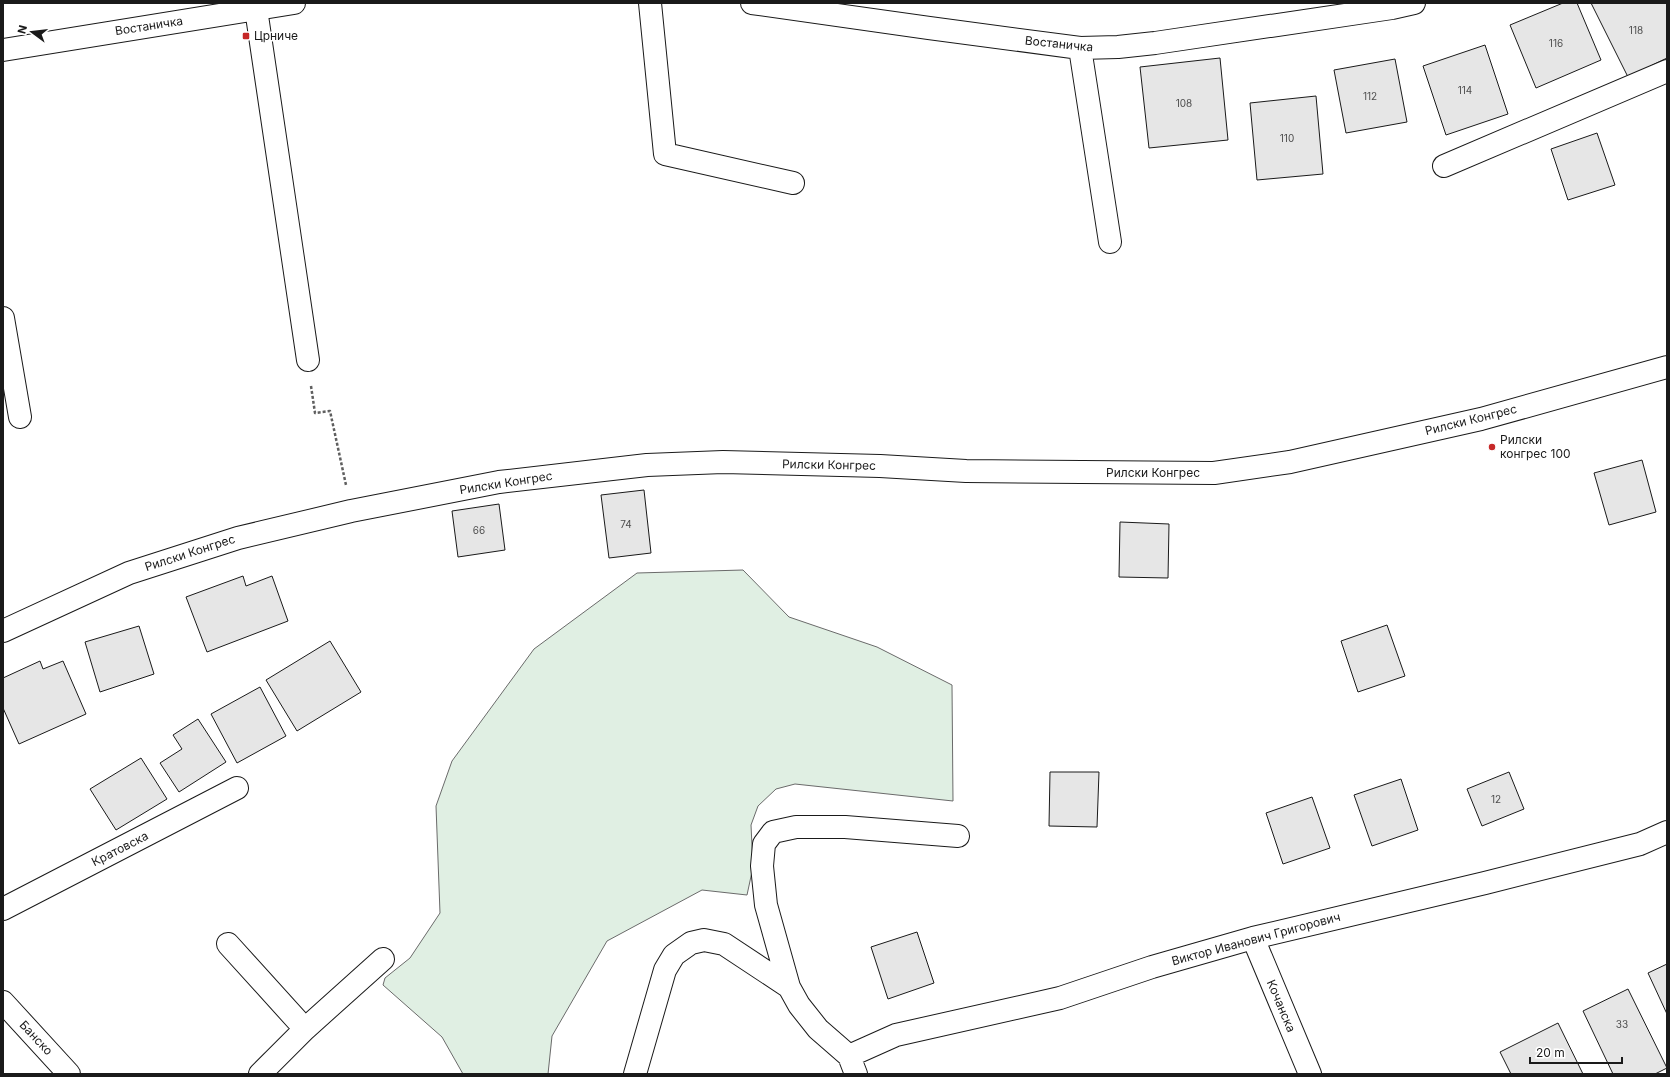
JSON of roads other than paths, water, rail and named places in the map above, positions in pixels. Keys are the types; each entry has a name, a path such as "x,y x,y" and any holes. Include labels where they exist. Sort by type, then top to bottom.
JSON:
{"street":[{"path":"650,3 665,154 793,183"},
{"name":"Востаничка","path":"752,3 1080,48 1118,47 1155,43 1392,8 1414,3"},
{"path":"275,5 308,360"},
{"name":"Востаничка","path":"3,50 275,5"},
{"path":"1080,48 1110,242"},
{"path":"1444,166 1667,71"},
{"path":"3,318 20,417"},
{"name":"Рилски Конгрес","path":"3,631 129,573 238,538 351,511 499,482 647,465 723,462 880,466 966,471 1214,473 1290,462 1481,419 1667,367"},
{"name":"Кратовска","path":"3,910 237,788"},
{"name":"Виктор Иванович Григорович","path":"958,836 844,827 796,827 773,832 764,844 762,866 766,905 789,988 799,1005 818,1029 852,1065 896,1035 1060,998 1152,967 1253,938 1633,846 1667,832"},
{"name":"Кочанска","path":"1253,938 1310,1074"},
{"name":"Виктор Иванович Григорович","path":"635,1074 665,970 674,955 691,943 704,940 724,944 789,988"},
{"path":"228,944 305,1029"},
{"path":"260,1074 305,1029 383,959"},
{"name":"Банско","path":"3,1002 69,1074"}],"place":[{"name":"Црниче","path":"246,36"},
{"name":"Рилски конгрес 100","path":"1492,447"}]}
